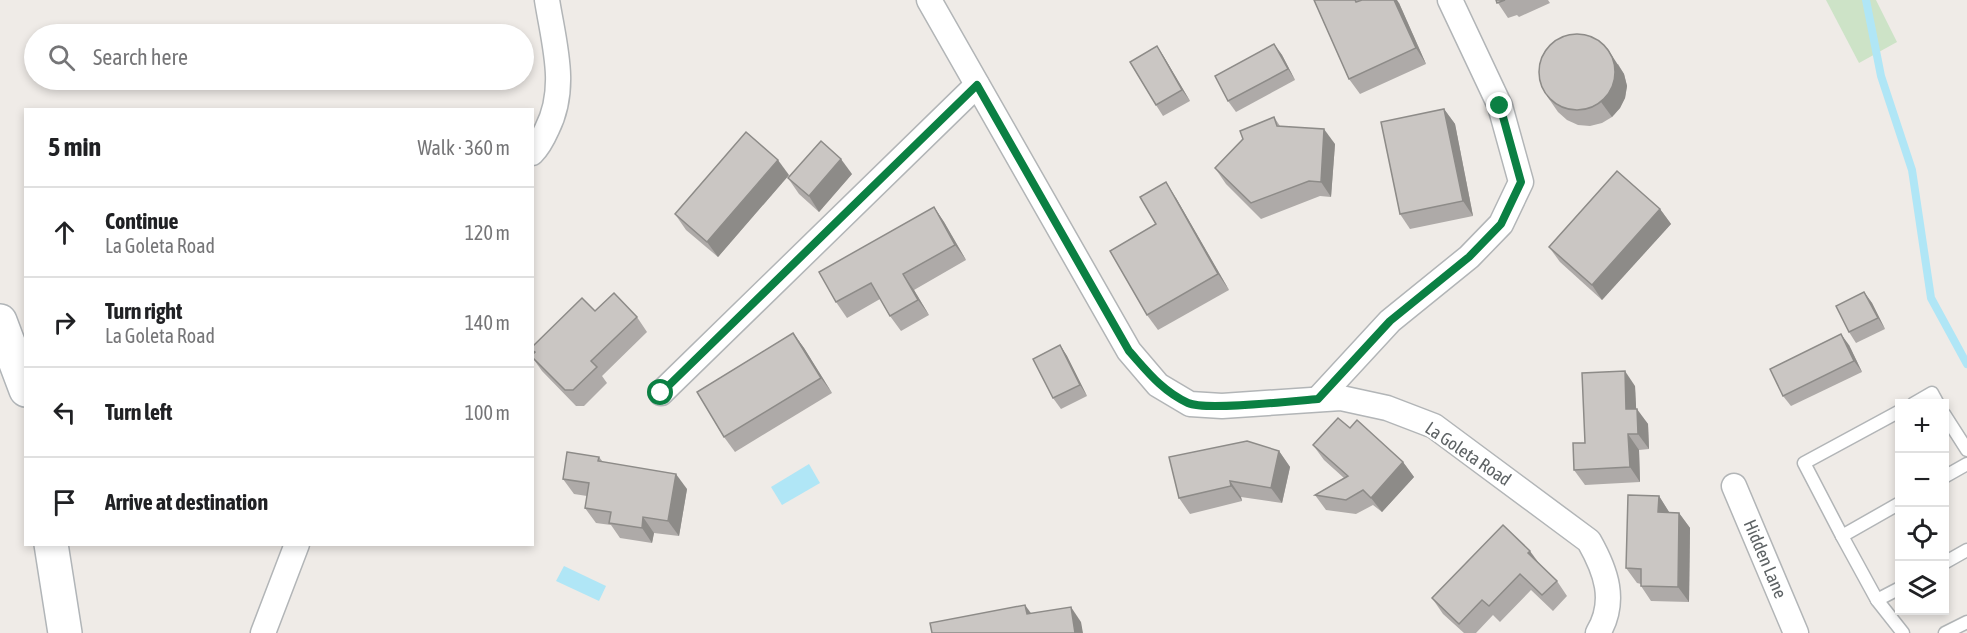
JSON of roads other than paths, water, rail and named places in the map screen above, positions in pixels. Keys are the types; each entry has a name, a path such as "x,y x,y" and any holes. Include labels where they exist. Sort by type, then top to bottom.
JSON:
{"street":[{"path":"534,151 555,115 560,78 547,0"},
{"name":"La Goleta Road","path":"929,0 1129,351 1158,385 1190,404 1222,406 1341,398 1387,408 1434,426 1589,541 1603,565 1608,591 1605,621 1598,633"},
{"path":"1318,399 1390,321 1469,257 1501,224 1521,182 1500,106 1450,0"},
{"path":"661,393 977,85"},
{"path":"0,321 24,385"},
{"name":"Hidden Lane","path":"1734,486 1796,633"},
{"path":"51,546 65,633"},
{"path":"263,633 296,546"}],"lane":[{"path":"1922,399 1932,393 1935,399"},
{"path":"1895,413 1804,463 1877,600 1903,633"},
{"path":"1949,422 1967,450"},
{"path":"1949,474 1967,464"},
{"path":"1842,536 1895,505"},
{"path":"1948,561 1967,550"},
{"path":"1877,600 1895,590"},
{"path":"1945,633 1967,622"}],"water":[{"path":"809,464 820,483 782,505 771,487"},
{"path":"564,566 606,586 599,601 556,581"}],"waterway":[{"path":"1866,0 1881,76 1912,170 1931,298 1967,364"}]}
